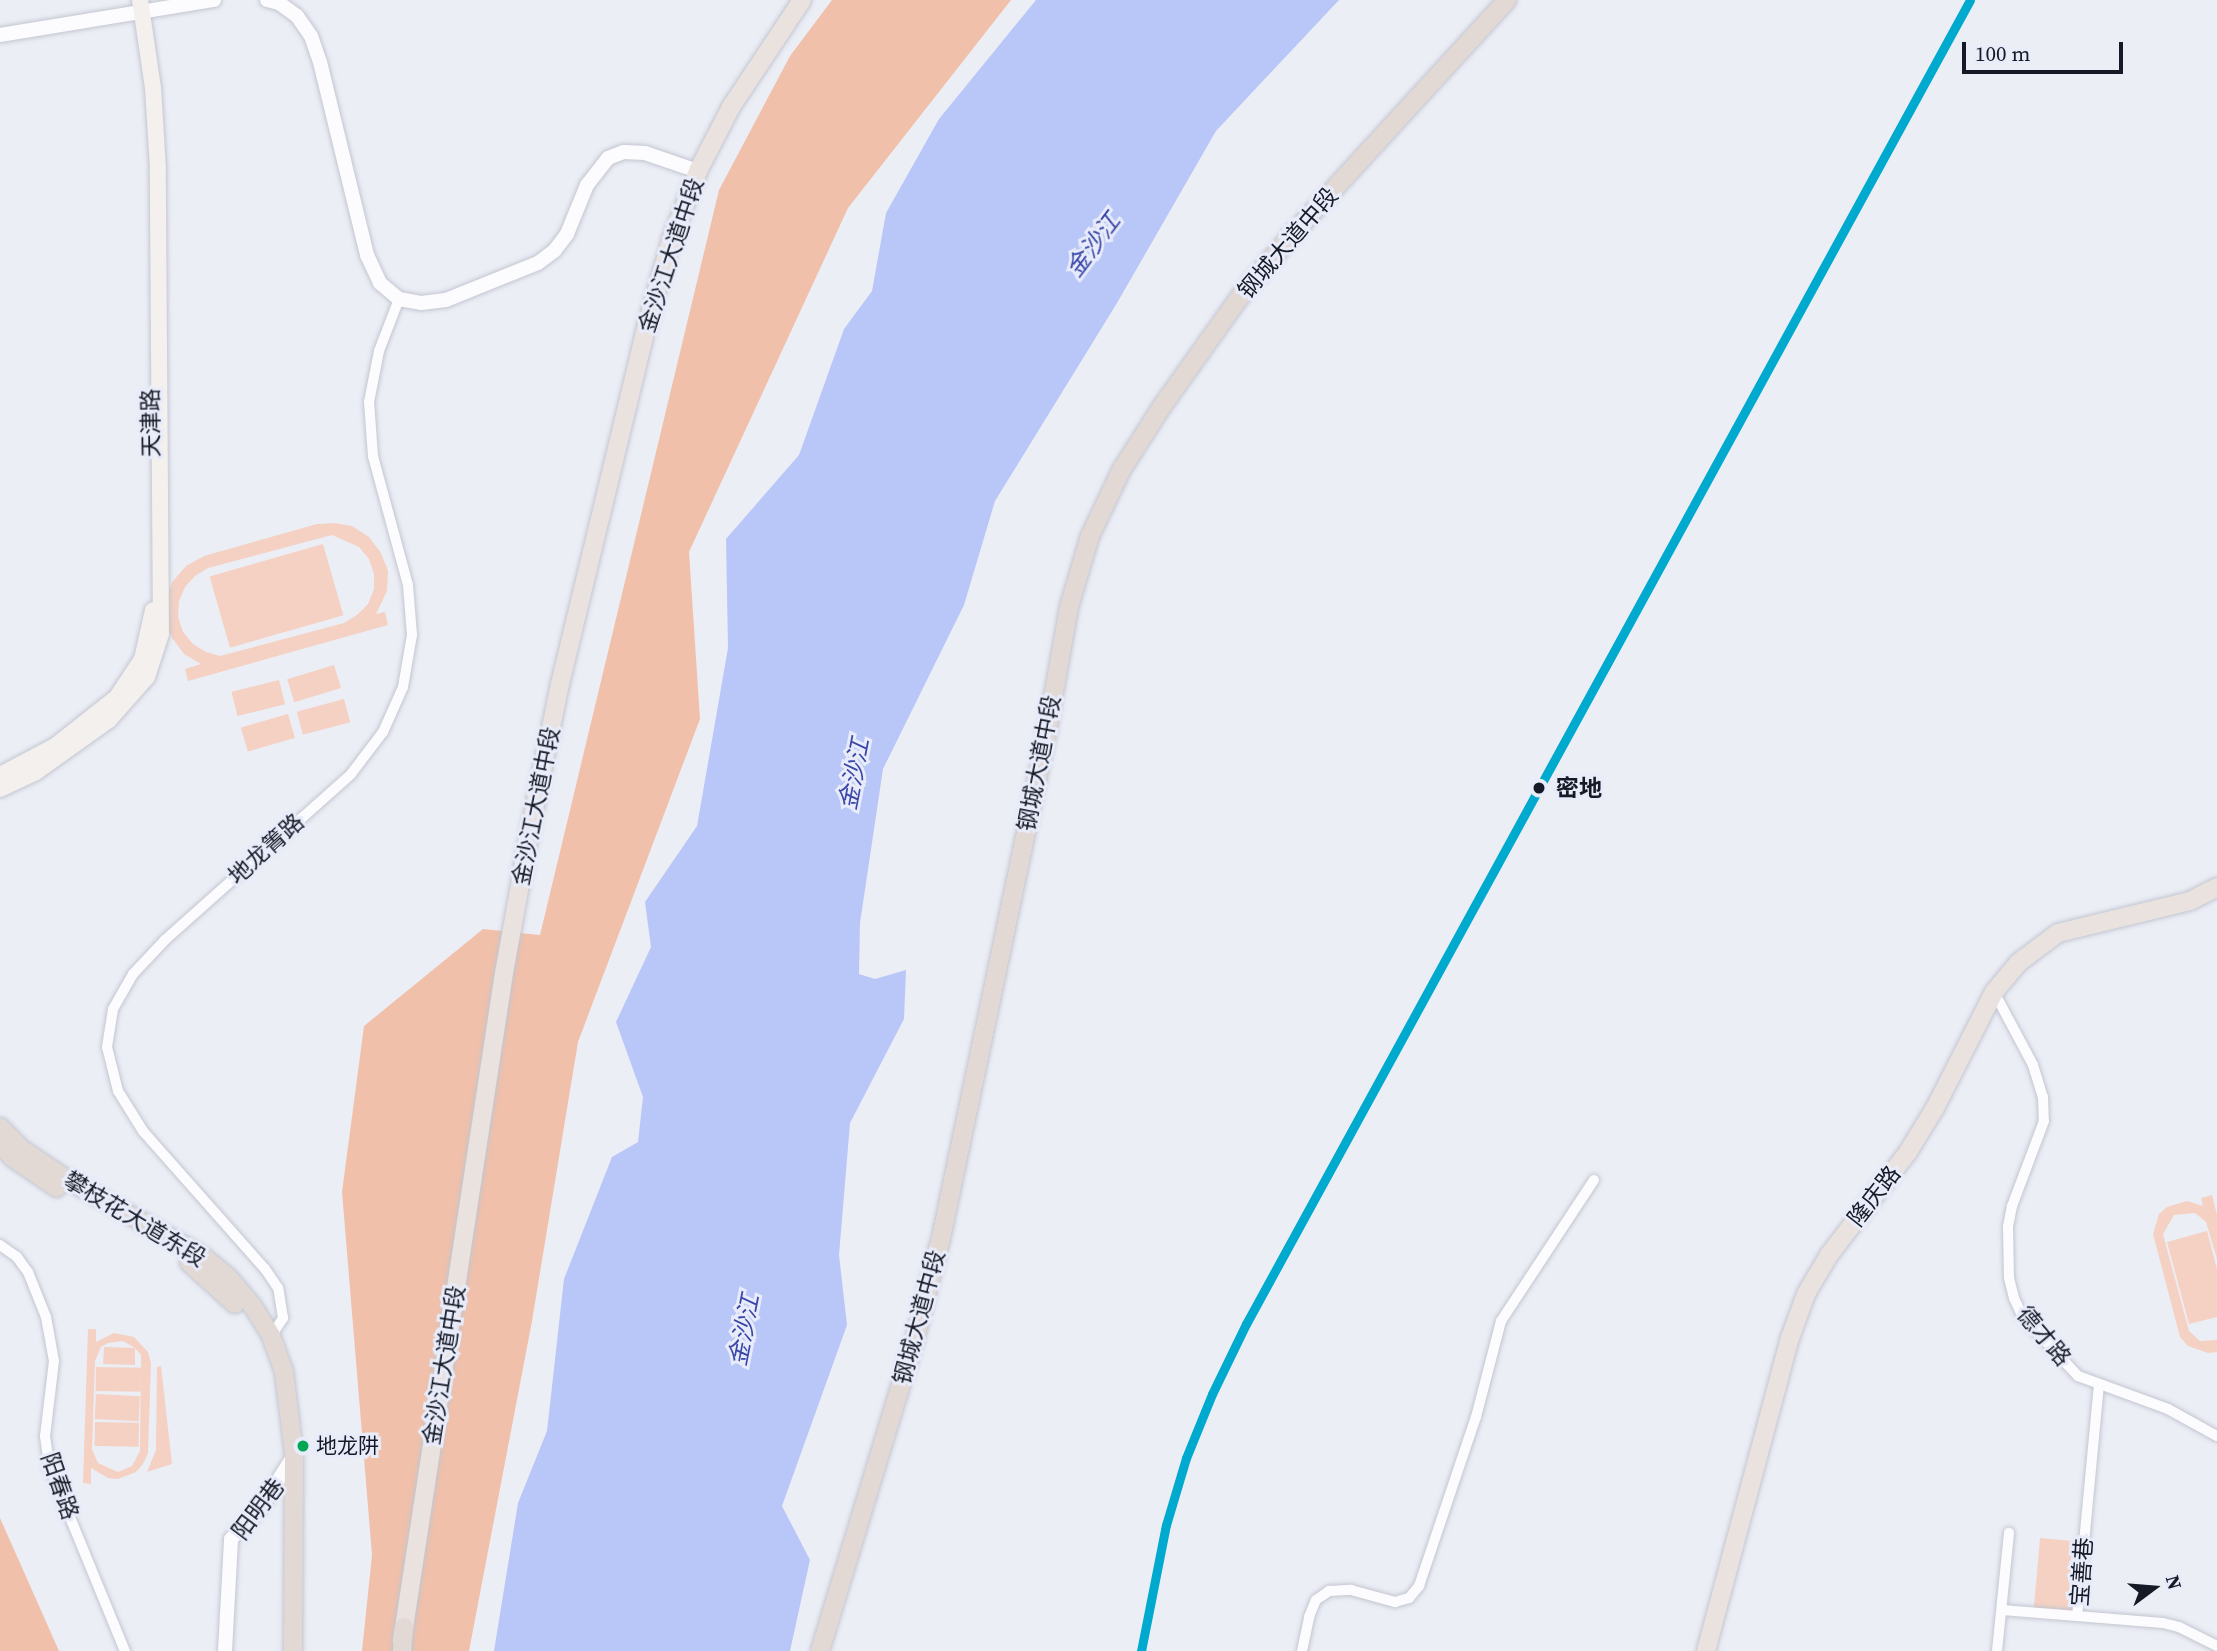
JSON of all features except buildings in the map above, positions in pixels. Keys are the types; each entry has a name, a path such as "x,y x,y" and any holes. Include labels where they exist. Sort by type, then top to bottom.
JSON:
{"highway":[{"name":"钢城大道中段","path":"820,1651 915,1339 942,1238 1047,732 1069,607 1090,536 1136,447 1242,294 1290,237 1507,0"},
{"name":"攀枝花大道东段","path":"0,1127 20,1148 63,1177 201,1255 244,1296 271,1336 284,1372 294,1454 293,1651"},
{"name":"攀枝花大道东段","path":"0,1143 13,1158 56,1187 194,1265 222,1288 245,1315 264,1346 277,1382 284,1421 284,1651"},
{"path":"401,1651 404,1627"}],"main road":[{"name":"金沙江大道中段","path":"404,1627 504,973 531,825 573,630 648,321 671,240 698,171 731,107 802,0"},
{"name":"天津路","path":"0,775 55,746 117,697 136,671 151,624 153,596 147,169 136,6"},
{"path":"0,789 36,772 109,720 146,677 159,642 163,583 158,169 153,88 136,6"},
{"name":"隆庆路","path":"1706,1651 1790,1338 1806,1294 1829,1255 1908,1152 1935,1108 1994,992 2018,963 2058,933 2190,901 2217,887"}],"street":[{"path":"0,34 136,6 214,0"},
{"path":"267,0 279,4 297,16 311,36 320,62 367,255 380,283 399,299 421,303 446,300 538,263 555,250 567,234 587,185 596,170 608,158 624,152 645,152 698,171"},
{"name":"地龙箐路","path":"271,1336 283,1318 278,1288 256,1259 143,1131 118,1091 107,1046 113,1009 133,974 164,940 351,774 383,732 403,687 412,635 408,585 373,456 369,402 379,351 399,299"},
{"name":"德才路","path":"1994,992 2028,1056 2043,1097 2044,1121 2012,1206 2008,1227 2009,1278 2023,1317 2077,1376 2168,1409 2217,1436"},
{"path":"1302,1651 1309,1617 1316,1600 1329,1591 1351,1590 1395,1602 1409,1598 1419,1586 1476,1417 1501,1321 1594,1180"},
{"name":"阳春路","path":"0,1245 17,1257 28,1272 46,1317 54,1361 45,1451 125,1651"},
{"name":"宝善巷","path":"2099,1384 2077,1616 2163,1623 2179,1627 2217,1646"},
{"name":"阳明巷","path":"225,1651 231,1539 260,1509 285,1474 294,1454"},
{"path":"1997,1651 2009,1533"},
{"path":"2002,1610 2077,1616"}],"shaded area":[{"path":"832,0 1011,0 848,208 689,552 700,719 578,1042 532,1321 469,1651 362,1651 372,1555 342,1192 364,1026 483,929 540,935 719,190 790,56"},
{"path":"317,524 352,526 369,537 381,553 388,571 387,591 376,614 385,612 388,625 188,681 185,669 201,664 184,654 172,638 165,619 166,599 173,581 186,566 204,556","holes":["332,535 359,547 369,559 374,574 374,589 368,604 344,623 220,656 193,644 183,632 178,617 179,601 185,587 195,576 208,568"]},
{"path":"323,544 343,615 230,648 210,577"},
{"path":"334,665 341,688 294,702 287,679"},
{"path":"279,680 285,704 238,716 231,692"},
{"path":"344,699 350,722 303,735 297,712"},
{"path":"288,714 295,738 248,752 241,728"},
{"path":"2212,1195 2217,1215 2217,1259 2206,1222 2195,1213 2174,1215 2163,1234 2189,1331 2200,1341 2217,1340 2217,1352 2208,1353 2188,1346 2180,1337 2153,1234 2159,1214 2167,1207 2187,1201 2203,1206 2201,1198"},
{"path":"2207,1231 2217,1269 2217,1317 2189,1324 2167,1242"},
{"path":"88,1329 96,1329 96,1342 114,1333 134,1337 148,1352 151,1363 148,1453 136,1472 118,1479 108,1478 91,1468 91,1484 83,1483","holes":["123,1341 141,1355 140,1451 132,1466 118,1472 98,1463 92,1449 95,1361 101,1347"]},
{"path":"104,1347 135,1348 135,1365 103,1364"},
{"path":"161,1366 172,1464 147,1472 156,1450 157,1367"},
{"path":"96,1367 141,1368 141,1392 96,1391"},
{"path":"96,1394 140,1396 139,1421 95,1419"},
{"path":"95,1422 139,1423 139,1447 95,1446"},
{"path":"0,1518 59,1651 0,1651"},
{"path":"2040,1538 2082,1542 2075,1614 2034,1611"}],"water":[{"name":"金沙江","path":"1036,0 1339,0 1216,131 1117,303 995,501 964,605 883,769 860,923 859,974 875,979 906,970 904,1019 850,1123 839,1255 847,1325 782,1506 810,1560 790,1651 494,1651 518,1503 547,1431 564,1279 612,1157 638,1142 643,1097 616,1022 651,947 645,902 697,826 728,648 726,539 799,455 844,329 872,291 886,213 939,119"}],"transit line":[{"path":"1141,1651 1166,1525 1186,1458 1212,1394 1246,1324 1970,0"}],"place":[{"name":"密地","path":"1539,788"},
{"name":"地龙阱","path":"303,1446"}]}
